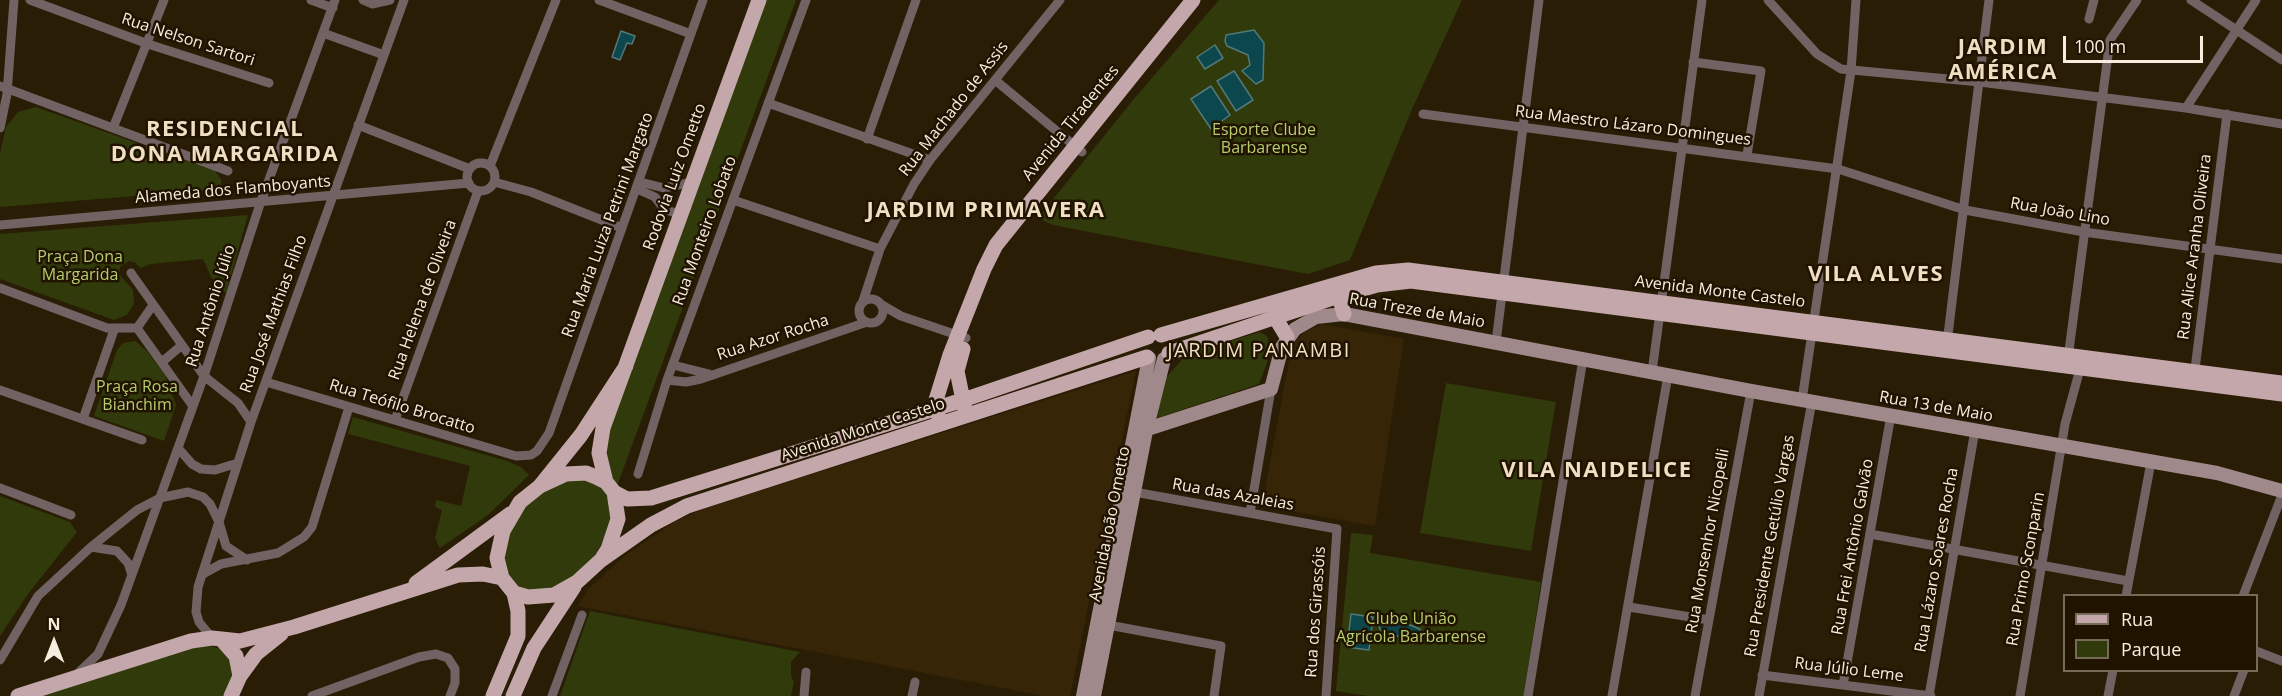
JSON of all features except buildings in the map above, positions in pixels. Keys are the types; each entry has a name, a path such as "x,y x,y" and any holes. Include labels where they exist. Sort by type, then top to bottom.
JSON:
{"main road":[{"name":"Rodovia Luiz Ometto","path":"610,487 599,442 759,0"},
{"name":"Avenida Tiradentes","path":"1079,149 1193,0"},
{"name":"Avenida Tiradentes","path":"936,408 942,382 962,337 996,245 1206,0"},
{"name":"Avenida Monte Castelo","path":"610,487 627,499 641,500 916,415 1155,336 1376,273 1424,271 1503,288"},
{"name":"Avenida Monte Castelo","path":"601,560 643,531 687,506 1157,357 1340,296 1377,285 1411,281 1503,288 2072,364 2194,378 2282,383"},
{"path":"1340,296 1344,314"},
{"path":"1275,317 1287,337"},
{"path":"1155,336 1170,344 1157,357 1143,349 1155,336"},
{"name":"Avenida Tiradentes","path":"962,337 957,371 966,416"},
{"name":"Rodovia Luiz Ometto","path":"540,486 581,435 626,366"},
{"name":"Avenida Monte Castelo","path":"2194,378 2282,394"},
{"path":"916,415 942,382"},
{"path":"936,408 940,424"},
{"path":"406,590 512,512 540,486 566,474 586,473 610,487 618,519 614,535 601,560 577,582 544,631 513,696"},
{"path":"679,489 675,495 675,502 687,506"},
{"path":"493,696 518,636 519,610 514,593 502,578 498,549 512,512"},
{"path":"18,696 191,641 217,639 240,641 294,627 458,575 483,574 502,578"},
{"path":"514,593 528,597 547,597 577,582"},
{"path":"231,696 240,676 266,644 294,627"},
{"path":"217,639 236,656 240,676"}],"street":[{"path":"0,128 14,0"},
{"name":"Rua Nelson Sartori","path":"30,0 148,44 269,83"},
{"path":"113,128 164,0"},
{"path":"310,0 334,4"},
{"path":"363,0 372,4 390,0"},
{"name":"Rua José Mathias Filho","path":"217,639 199,622 195,600 251,422 404,0"},
{"path":"490,166 556,0"},
{"path":"598,0 691,34"},
{"name":"Rua Maria Luiza Petrini Margato","path":"531,455 542,447 549,433 704,0"},
{"name":"Rua Monteiro Lobato","path":"638,474 667,380 806,0"},
{"path":"867,139 916,0"},
{"name":"Rua Machado de Assis","path":"863,301 880,249 897,213 930,160 1060,0"},
{"path":"1496,342 1539,0"},
{"path":"1652,372 1702,0"},
{"path":"1768,0 1827,63 1851,71 1980,82 2104,97 2282,124"},
{"name":"Rua Presidente Getúlio Vargas","path":"1759,696 1807,400 1851,71 1856,0"},
{"path":"1947,346 1989,0"},
{"path":"2090,19 2094,0"},
{"name":"Rua Primo Sconparin","path":"2020,696 2062,447 2084,232 2110,40 2137,0"},
{"path":"2191,0 2282,60"},
{"path":"2186,108 2256,0"},
{"name":"Rua Antônio Júlio","path":"72,678 93,659 105,642 132,575 204,376 260,204 334,4"},
{"path":"323,33 384,55"},
{"path":"1694,62 1761,71 1747,155"},
{"path":"995,80 1079,149"},
{"path":"4,87 228,171"},
{"path":"768,103 930,160"},
{"name":"Rua Maestro Lázaro Domingues","path":"1424,114 1747,155 1838,169"},
{"name":"Rua Alice Aranha Oliveira","path":"2194,378 2208,249 2227,114"},
{"path":"358,125 470,169"},
{"path":"481,163 490,166 494,173 494,182 490,188 478,190 469,183 470,169 481,163"},
{"name":"Rua João Lino","path":"1838,169 1965,210 2084,232 2282,259"},
{"path":"494,182 531,192 622,228"},
{"path":"639,186 664,188 693,182"},
{"name":"Alameda dos Flamboyants","path":"0,225 260,204 469,183"},
{"path":"639,186 655,197 664,209 681,216"},
{"name":"Rua Helena de Oliveira","path":"395,420 478,190"},
{"path":"733,200 880,249"},
{"path":"131,273 204,376 238,403 251,422"},
{"name":"Rua Machado de Assis","path":"871,277 879,302"},
{"path":"0,288 114,330 123,327 137,328 192,405"},
{"path":"901,316 882,316 876,322 867,322 861,318 859,311 863,301 879,302 901,316 962,337"},
{"path":"879,302 882,316"},
{"path":"137,328 153,305"},
{"name":"Rua Azor Rocha","path":"843,330 859,311"},
{"name":"Rua Treze de Maio","path":"1287,337 1303,323 1316,317 1344,314 1583,359"},
{"name":"Rua Azor Rocha","path":"667,380 686,382 867,322"},
{"path":"83,419 114,330"},
{"path":"1250,513 1271,389 1287,337"},
{"path":"162,362 182,345"},
{"name":"Avenida João Ometto","path":"1094,696 1103,623 1157,357"},
{"path":"1528,696 1583,359"},
{"name":"Rua 13 de Maio","path":"1583,359 2062,447 2217,473 2282,493"},
{"name":"Rua Azor Rocha","path":"673,365 712,374"},
{"path":"1612,696 1668,375"},
{"name":"Rua Teófilo Brocatto","path":"266,382 516,456 531,455"},
{"path":"1140,432 1271,389"},
{"path":"0,390 142,440"},
{"name":"Rua Monsenhor Nicopelli","path":"1695,696 1751,391"},
{"path":"203,574 220,564 278,553 294,545 312,527 349,407"},
{"name":"Rua Frei Antônio Galvão","path":"1844,685 1891,415"},
{"name":"Rua Lázaro Soares Rocha","path":"1930,696 1975,430"},
{"path":"178,448 192,464 201,469 215,470 238,463"},
{"path":"2126,594 2151,462"},
{"path":"0,488 71,515"},
{"name":"Rua das Azaleias","path":"1129,491 1337,529"},
{"path":"0,660 38,596 91,547 137,510 160,498 180,492 196,494 210,504 219,522 226,546 247,560"},
{"path":"2244,594 2282,493"},
{"name":"Rua dos Girassóis","path":"1326,696 1337,529"},
{"path":"1870,534 2128,581"},
{"path":"91,547 117,550 128,563 132,575"},
{"path":"1629,607 1709,620"},
{"path":"552,696 582,615"},
{"path":"1103,623 1221,646 1214,696"},
{"name":"Avenida João Ometto","path":"1083,696 1103,623"},
{"path":"2258,652 2282,661"},
{"path":"312,696 419,657 436,654 448,658 455,669 456,676 450,696"},
{"path":"804,696 806,672"},
{"path":"2108,696 2113,672"},
{"path":"2234,696 2243,672"},
{"name":"Rua Júlio Leme","path":"1762,675 1930,696"},
{"path":"912,696 915,682"}],"shaded area":[{"path":"1322,324 1404,339 1375,526 1262,506 1292,345 1305,332"},
{"path":"1136,371 1070,696 1044,696 578,606 588,589 627,554 674,522 700,510"}],"green space":[{"path":"762,0 796,0 617,486 604,463 606,429"},
{"name":"Esporte Clube Barbarense","path":"1219,0 1462,0 1412,109 1350,260 1308,274 1053,225 1038,218 1133,100"},
{"path":"36,107 215,171 221,179 222,189 0,207 0,153 6,127 18,112"},
{"name":"Praça Dona Margarida","path":"248,215 226,293 211,277 203,259 151,264 140,268 136,263 129,261 120,267 119,274 133,290 134,304 127,315 114,320 0,279 0,234"},
{"path":"1260,332 1267,336 1270,346 1267,363 1259,384 1157,418 1163,381 1187,354"},
{"name":"Praça Rosa Bianchim","path":"135,341 147,351 165,375 176,405 164,441 94,416 117,350 123,343"},
{"path":"1446,383 1556,402 1531,551 1420,533"},
{"path":"353,417 507,461 521,467 529,475 488,515 440,548 435,538 442,510 435,507 436,500 461,506 470,466 348,434"},
{"path":"578,478 598,485 607,495 612,511 610,529 592,560 563,585 528,594 507,580 502,545 515,514 555,483"},
{"path":"0,496 70,522 77,532 28,594 0,636"},
{"name":"Clube União Agrícola Barbarense","path":"1351,533 1373,535 1370,553 1541,582 1524,696 1368,696 1336,691"},
{"path":"590,611 800,652 791,662 791,676 794,682 791,696 560,696"},
{"path":"202,644 222,649 229,656 234,675 223,696 34,696"}],"water":[{"path":"1254,30 1264,43 1263,80 1256,84 1242,71 1250,65 1248,55 1227,46 1225,41 1226,35"},
{"path":"621,31 635,36 632,44 627,43 620,60 612,57"},
{"path":"1215,45 1223,58 1205,69 1197,57"},
{"path":"1234,71 1253,100 1236,111 1217,81"},
{"path":"1211,86 1230,115 1211,129 1191,99"},
{"path":"1351,614 1373,617 1369,650 1347,647"},
{"path":"1390,617 1420,629 1423,638 1413,644 1402,636 1395,636 1386,642 1379,627 1382,619"}],"district":[{"name":"JARDIM AMÉRICA","path":"2003,60"},
{"name":"RESIDENCIAL DONA MARGARIDA","path":"225,142"},
{"name":"JARDIM PRIMAVERA","path":"986,211"},
{"name":"VILA ALVES","path":"1876,275"},
{"name":"JARDIM PANAMBI","path":"1259,351"},
{"name":"VILA NAIDELICE","path":"1597,471"}]}
